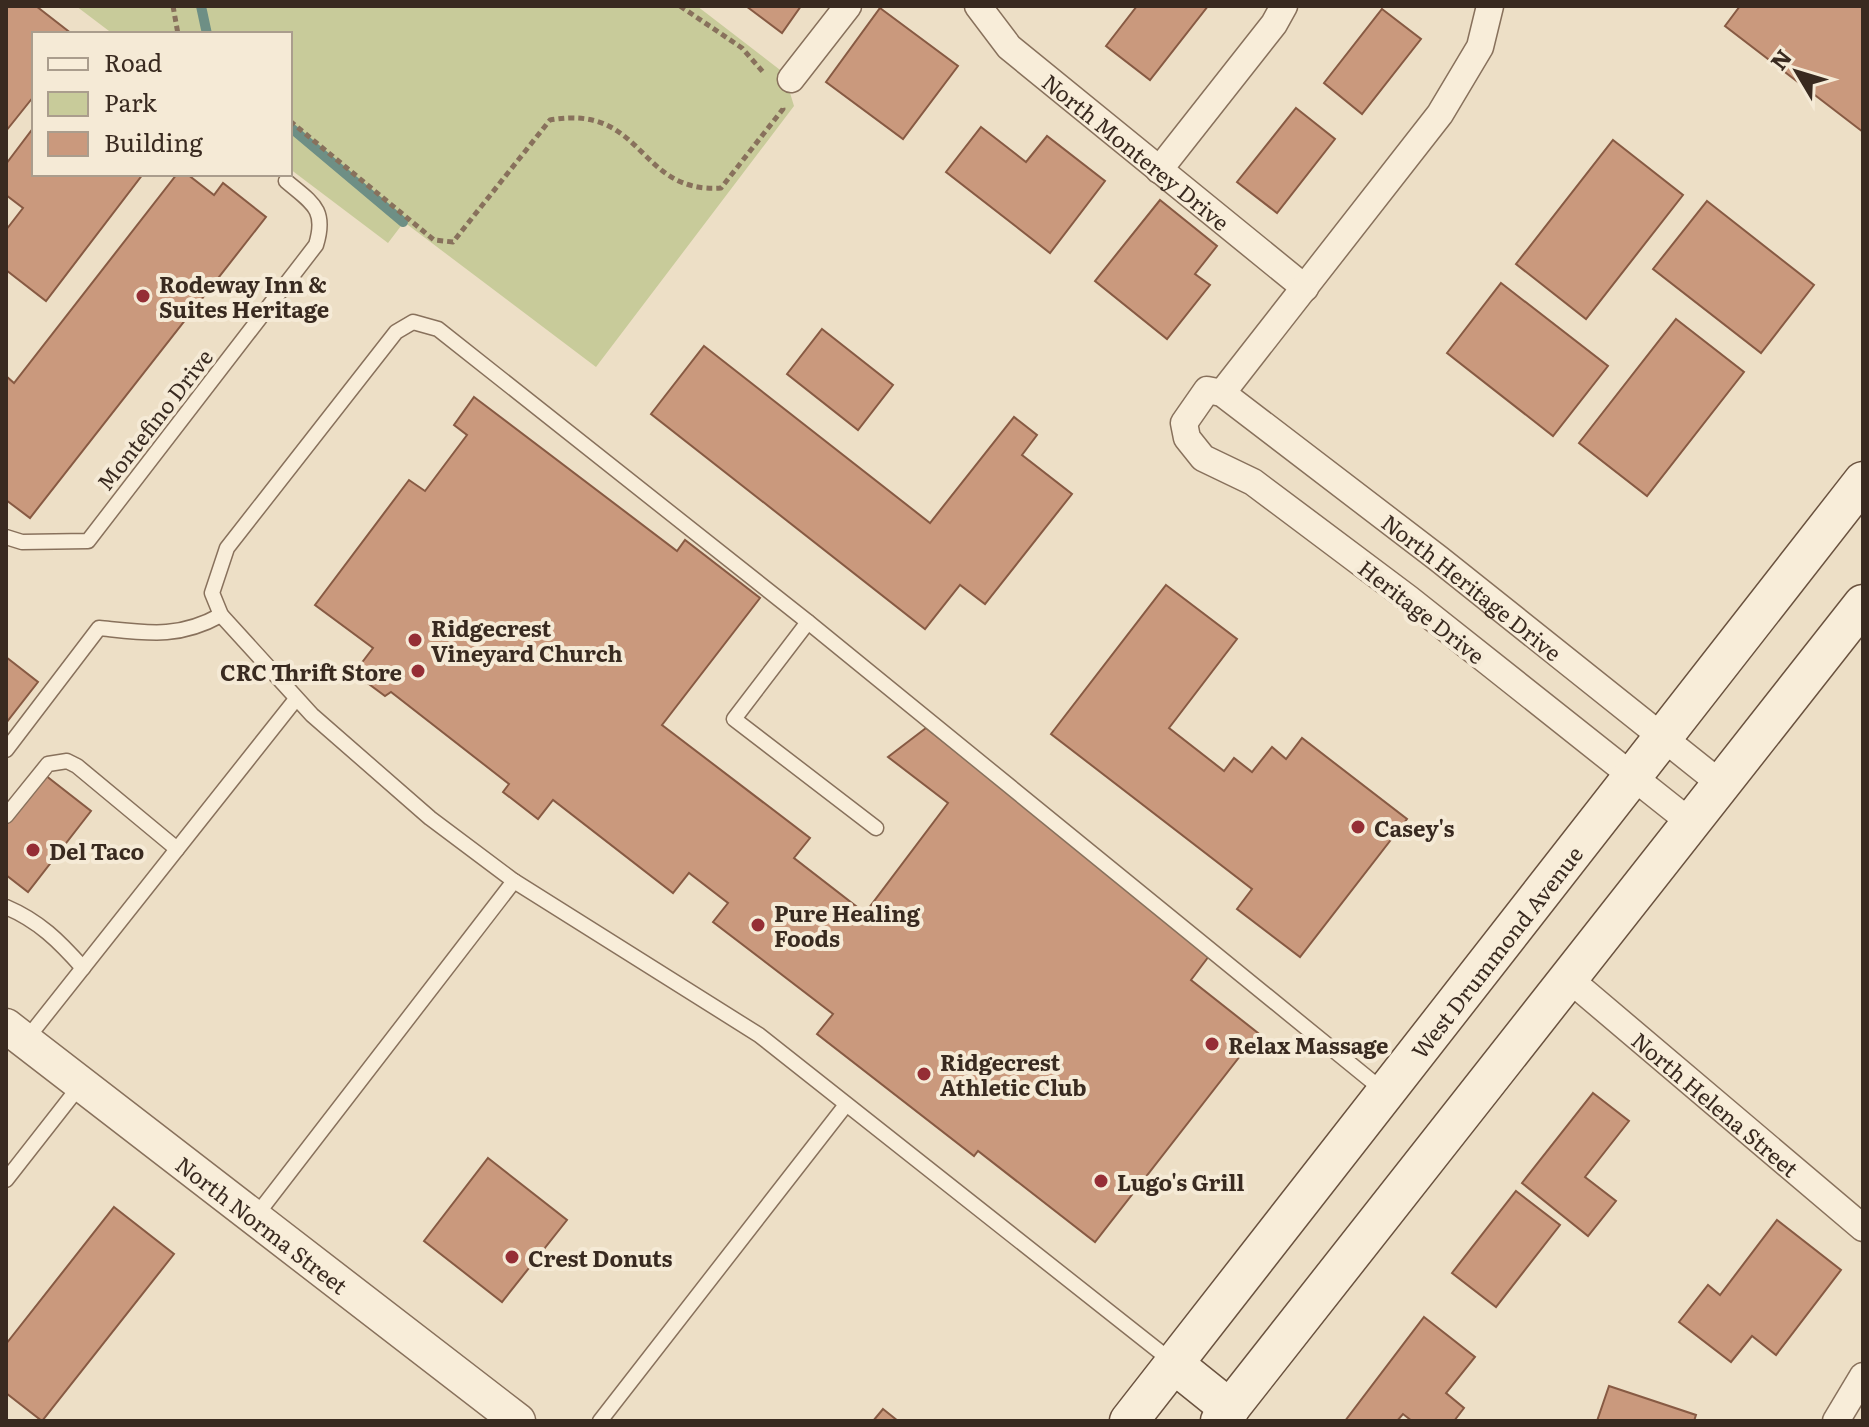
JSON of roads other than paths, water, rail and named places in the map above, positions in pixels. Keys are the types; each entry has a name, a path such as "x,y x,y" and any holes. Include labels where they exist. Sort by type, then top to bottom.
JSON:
{"main road":[{"name":"West Drummond Avenue","path":"1129,1421 1863,481"},
{"path":"1174,1364 1225,1415 1863,604"}],"street":[{"path":"779,84 848,6"},
{"name":"North Monterey Drive","path":"978,6 1009,47 1305,288"},
{"path":"1159,170 1274,24 1284,6"},
{"path":"1212,395 1305,288 1440,114 1480,47 1490,6"},
{"name":"North Heritage Drive","path":"1212,395 1439,559 1721,784"},
{"name":"Heritage Drive","path":"1212,395 1184,423 1187,438 1203,458 1253,482 1409,599 1690,822"},
{"name":"North Helena Street","path":"1568,978 1863,1228"},
{"name":"North Norma Street","path":"16,1034 83,1082 518,1421"},
{"path":"1836,1421 1863,1376"}],"lane":[{"name":"Montefino Drive","path":"6,537 22,542 88,541 316,245 322,226 316,207 286,181"},
{"path":"1174,1364 759,1035 514,881 430,818 296,699 221,615 212,593 227,548 396,332 413,322 438,329 808,622 1385,1092"},
{"path":"6,750 99,628 155,634 195,629 221,615"},
{"path":"808,622 734,719 876,828"},
{"path":"16,1034 83,968 296,699"},
{"path":"6,816 48,764 67,761 86,773 177,849"},
{"path":"255,1217 514,881"},
{"path":"6,907 29,916 54,935 83,968"},
{"path":"6,1180 83,1082"},
{"path":"600,1421 845,1106"}],"waterway":[{"path":"201,6 207,32"},
{"path":"292,129 403,222"}],"place":[{"name":"Rodeway Inn & Suites Heritage","path":"143,296"},
{"name":"Ridgecrest Vineyard Church","path":"415,640"},
{"name":"CRC Thrift Store","path":"418,671"},
{"name":"Casey's","path":"1358,827"},
{"name":"Del Taco","path":"33,850"},
{"name":"Pure Healing Foods","path":"758,925"},
{"name":"Relax Massage","path":"1212,1044"},
{"name":"Ridgecrest Athletic Club","path":"924,1074"},
{"name":"Lugo's Grill","path":"1101,1181"},
{"name":"Crest Donuts","path":"512,1257"}]}
